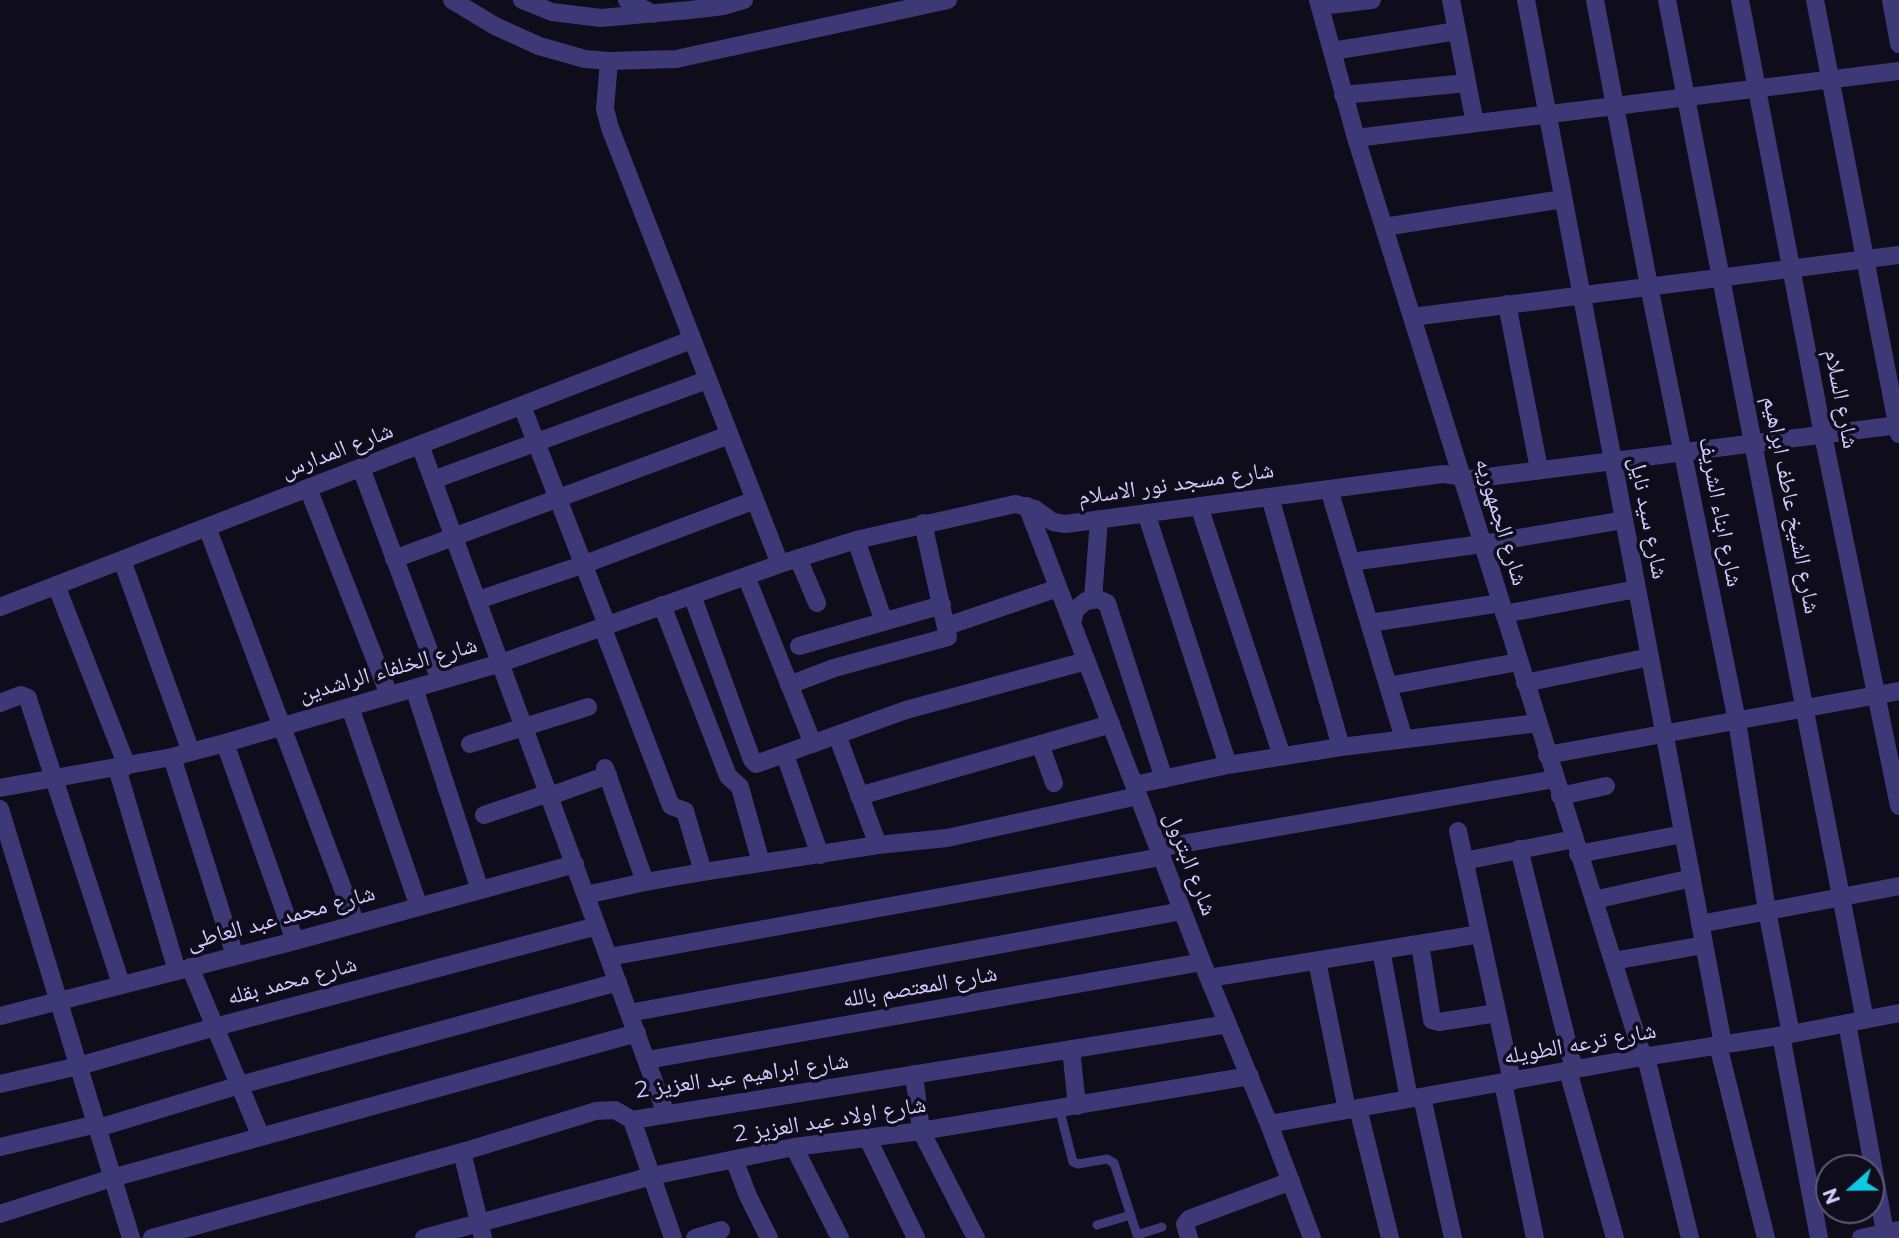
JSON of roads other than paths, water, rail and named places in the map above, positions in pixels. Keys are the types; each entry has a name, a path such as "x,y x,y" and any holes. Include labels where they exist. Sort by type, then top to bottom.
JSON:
{"street":[{"path":"452,0 495,26 539,46 585,60 609,61 676,59 948,0"},
{"path":"522,0 552,12 601,18 653,14 691,5 724,6 744,0"},
{"path":"627,0 653,14"},
{"path":"1319,3 1372,0"},
{"path":"1451,0 1475,123"},
{"name":"شارع سيد نايل","path":"1526,0 1684,834 1720,1045 1766,1238"},
{"name":"شارع ابناء الشريف","path":"1595,0 1737,720 1819,1238"},
{"name":"شارع الشيخ عاطف ابراهيم","path":"1667,0 1866,1020"},
{"name":"شارع السلام","path":"1740,0 1823,435 1899,806"},
{"path":"1815,0 1898,428"},
{"path":"1891,0 1899,44"},
{"name":"شارع الجمهوريه","path":"1319,3 1343,95 1518,662 1645,1057 1690,1238"},
{"path":"1332,51 1457,31"},
{"path":"609,61 605,109 610,128 780,564 856,540 923,523 1015,504 1027,506"},
{"path":"1356,138 1899,71"},
{"path":"1343,95 1467,83"},
{"path":"1384,227 1563,199"},
{"path":"1412,317 1899,254"},
{"path":"1507,304 1539,469"},
{"name":"شارع المدارس","path":"0,607 691,340"},
{"path":"433,480 707,380"},
{"path":"522,406 585,564 671,806 685,811 703,872"},
{"name":"شارع مسجد نور الاسلام","path":"1027,506 1059,524 1443,474 1458,476 1463,480 1684,451 1898,428"},
{"path":"394,559 729,435"},
{"path":"420,445 666,1114"},
{"path":"361,468 440,680"},
{"path":"308,488 389,695"},
{"path":"1329,489 1404,739"},
{"path":"1270,497 1341,747"},
{"path":"478,600 585,564 755,500"},
{"name":"شارع البترول","path":"1027,506 1182,911 1250,1076 1312,1238"},
{"path":"1199,506 1282,756"},
{"path":"1146,513 1228,765"},
{"path":"1093,599 1100,519"},
{"path":"1351,562 1482,544 1624,520"},
{"path":"789,685 834,668 946,638 948,630 923,523"},
{"path":"207,527 356,924"},
{"path":"856,540 884,622"},
{"path":"798,558 817,603"},
{"path":"122,560 191,752"},
{"name":"شارع الخلفاء الراشدين","path":"0,788 172,757 283,727 501,663 780,564"},
{"path":"746,576 813,744"},
{"path":"56,585 122,767 183,969 215,1027 261,1137"},
{"path":"948,630 1058,588"},
{"path":"1370,623 1502,609 1637,589"},
{"path":"691,594 752,760 758,765 906,710 1086,661"},
{"path":"1072,624 1080,605 1093,599 1107,603 1164,779"},
{"path":"662,605 728,776 740,787 761,863"},
{"path":"800,646 942,605"},
{"path":"1525,683 1650,657"},
{"path":"1388,685 1518,662"},
{"path":"414,688 480,890"},
{"path":"1547,755 1899,691"},
{"path":"0,703 21,695 28,698 121,985"},
{"path":"350,707 419,907"},
{"path":"470,744 588,707"},
{"path":"586,895 645,881 878,845 947,838 1136,790 1164,779 1228,765 1341,747 1538,723"},
{"path":"859,796 1111,724"},
{"path":"837,735 878,845"},
{"path":"225,743 295,941"},
{"path":"1040,744 1054,783"},
{"path":"785,755 820,855"},
{"path":"172,757 235,956"},
{"path":"484,815 549,795 607,771 645,881"},
{"path":"609,957 1160,852 1557,787 1606,786"},
{"path":"0,809 97,1126 127,1237"},
{"path":"1458,831 1497,1013 1535,1238"},
{"path":"1464,861 1519,849 1576,847 1684,834"},
{"path":"1519,849 1571,1070 1615,1238"},
{"name":"شارع محمد عبد العاطى","path":"1,1014 295,941 575,864"},
{"path":"1594,900 1692,878"},
{"path":"1700,924 1899,886"},
{"path":"629,1013 1182,911"},
{"name":"شارع محمد بقله","path":"0,1084 79,1066 215,1027 597,926"},
{"name":"شارع المعتصم بالله","path":"647,1060 1205,970 1317,961 1480,934"},
{"path":"1420,944 1432,1020 1439,1022 1497,1013"},
{"path":"1613,961 1704,945"},
{"path":"1381,950 1415,1098 1453,1238"},
{"path":"1317,961 1352,1109 1390,1238"},
{"path":"0,1147 97,1126 618,982"},
{"name":"شارع ترعه الطويله","path":"1269,1124 1899,1013"},
{"path":"1847,1023 1890,1234 1861,1238"},
{"name":"شارع ابراهيم عبد العزيز 2","path":"152,1238 461,1152 596,1111 615,1110 632,1120 1228,1024"},
{"path":"0,1214 112,1178 637,1033"},
{"path":"1068,1107 1071,1049"},
{"path":"914,1074 921,1131 976,1238"},
{"name":"شارع اولاد عبد العزيز 2","path":"424,1238 481,1231 652,1176 794,1147 921,1131 1250,1076"},
{"path":"632,1120 673,1238"},
{"path":"867,1137 916,1238"},
{"path":"794,1147 840,1238"},
{"path":"461,1152 481,1231"},
{"path":"734,1159 748,1196 769,1238"},
{"path":"1187,1231 1192,1217 1291,1181"},
{"path":"695,1238 721,1230"}],"lane":[{"path":"1068,1107 1071,1160 1078,1164 1107,1159 1112,1161 1137,1236 1162,1227"},
{"path":"1097,1225 1131,1215"}]}
